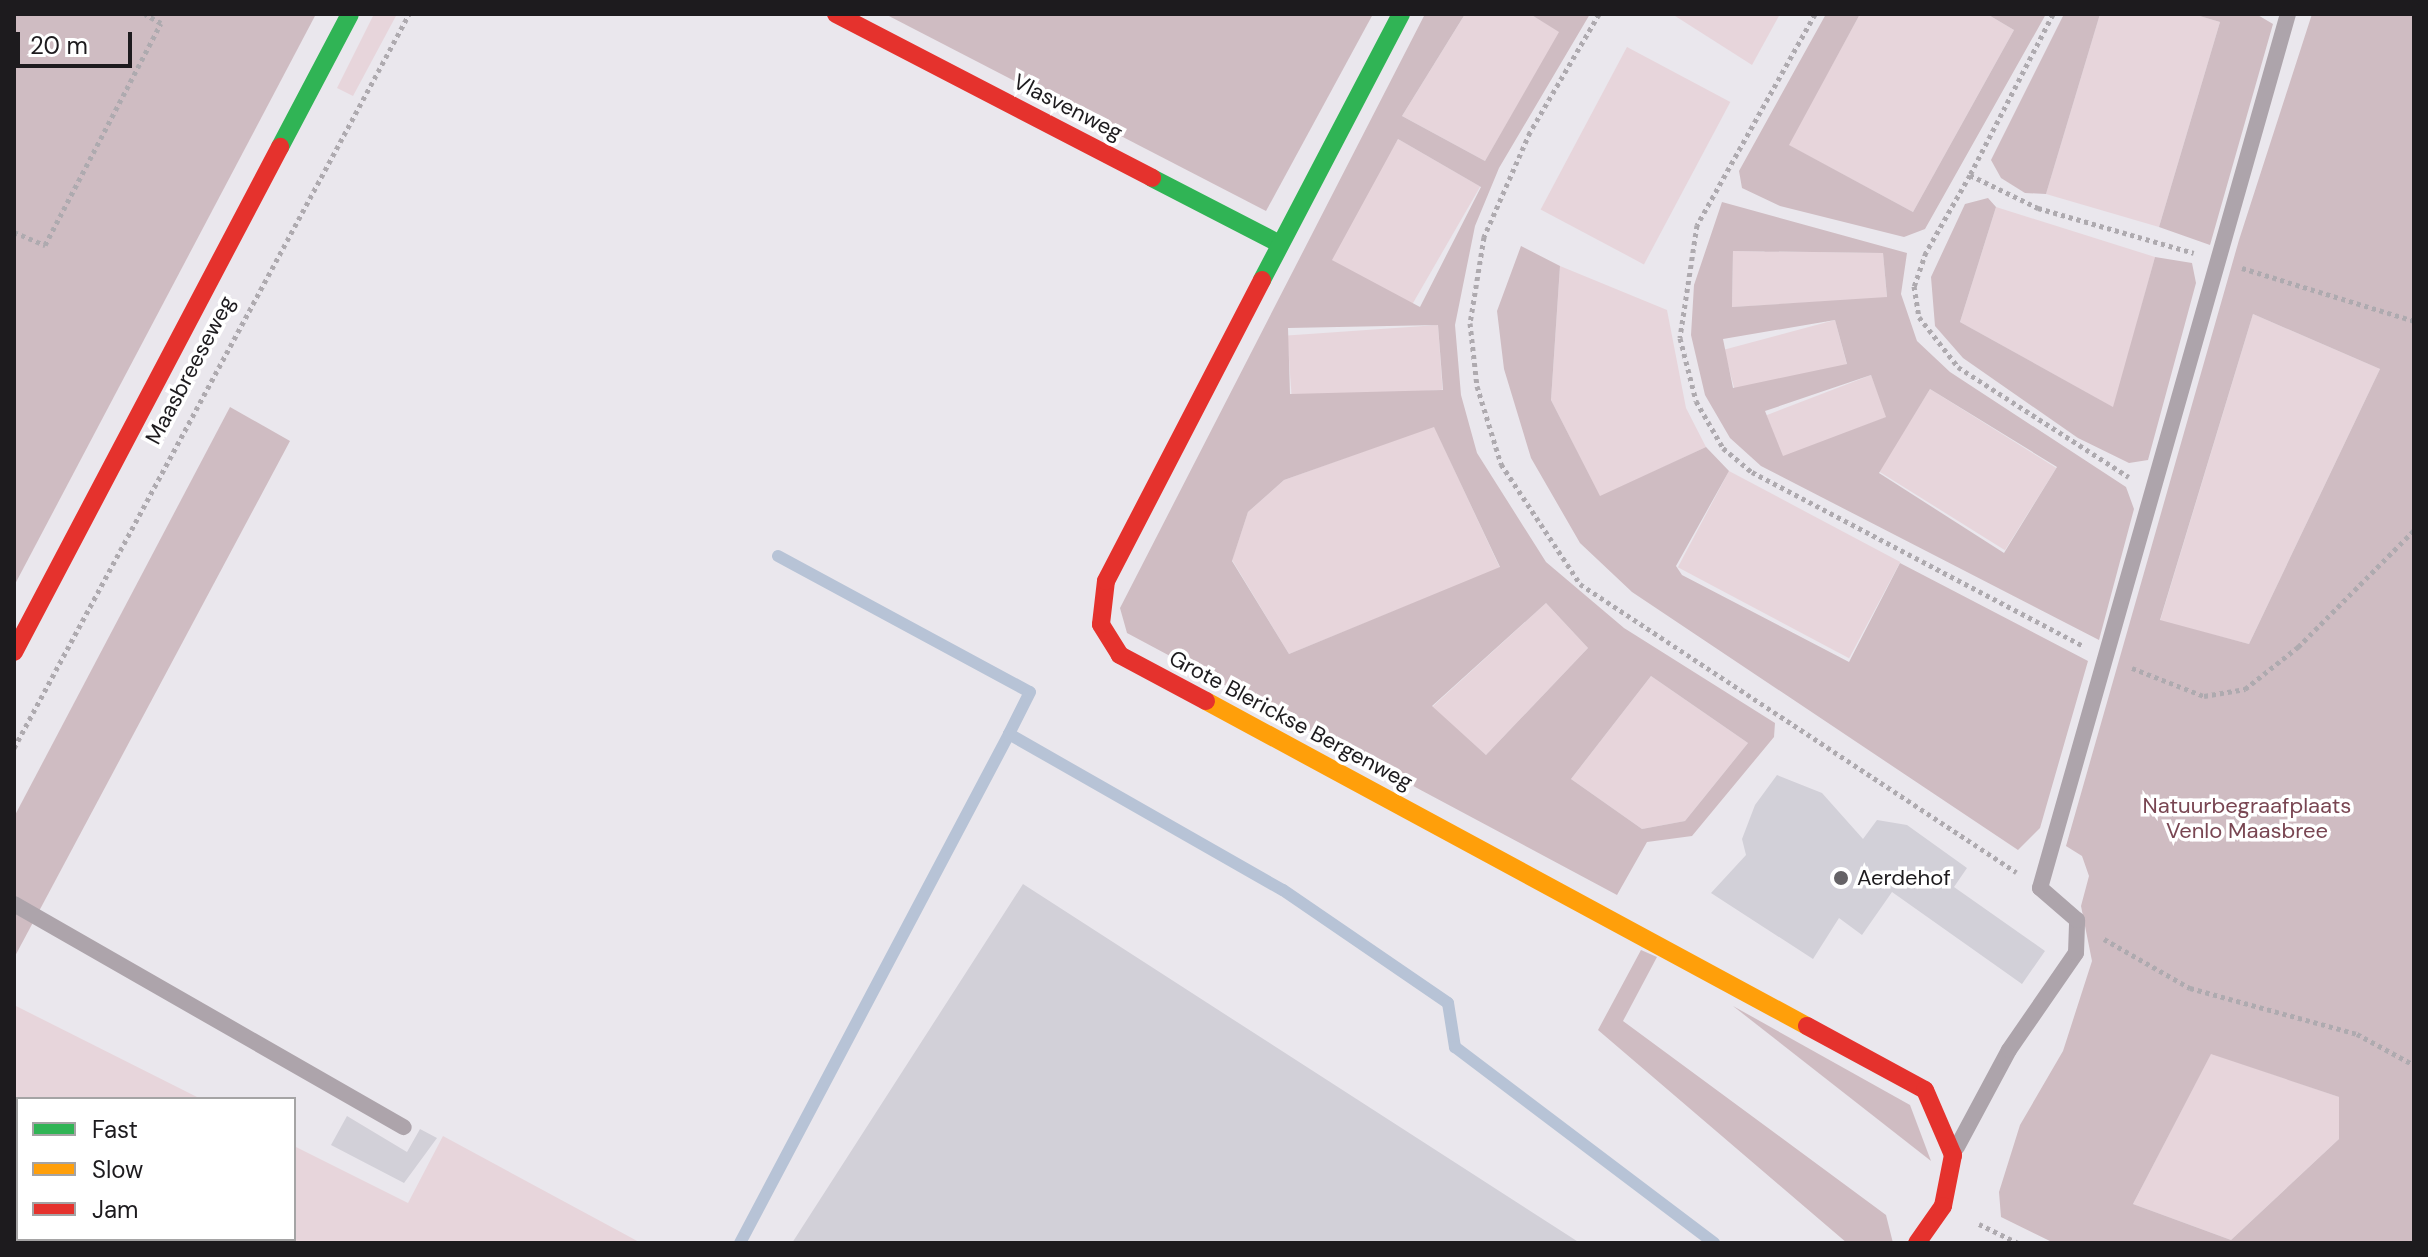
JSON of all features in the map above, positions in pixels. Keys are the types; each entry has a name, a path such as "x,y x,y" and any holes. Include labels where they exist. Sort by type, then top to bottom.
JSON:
{"street":[{"name":"Maasbreeseweg","path":"14,652 350,14"},
{"name":"Vlasvenweg","path":"836,14 1278,243"},
{"name":"Grote Blerickse Bergenweg","path":"1401,14 1278,243 1106,581 1101,624 1120,655 1925,1090 1953,1155"},
{"path":"1917,1243 1943,1206 1953,1155"}],"lane":[{"path":"1953,1155 2009,1050 2076,953 2077,920 2040,888 2288,14"},
{"path":"14,904 404,1127"}],"path":[{"path":"14,232 45,245 161,23 145,14"},
{"name":"Maasbreeseweg","path":"14,748 409,14"},
{"path":"1599,14 1530,132 1484,237 1470,323 1477,386 1501,464 1580,584 2040,888"},
{"path":"1815,14 1697,225 1680,338 1696,401 1723,448 1752,472 2105,658 2204,696 2245,689 2298,647 2414,530"},
{"path":"2053,14 1914,286 1934,343 2089,454 2154,485"},
{"path":"1970,175 2038,208 2414,321"},
{"path":"2077,920 2142,967 2190,988 2357,1034 2414,1065"}],"shaded area":[{"path":"374,14 397,14 353,96 337,88"},
{"path":"1465,14 1530,14 1560,32 1485,161 1402,116"},
{"path":"1672,14 1780,14 1752,65"},
{"path":"1860,14 1987,14 2014,30 1913,212 1788,145"},
{"path":"2100,14 2193,14 2220,22 2159,227 2046,194"},
{"path":"1627,47 1730,102 1644,264 1541,209"},
{"path":"1398,139 1480,186 1411,306 1329,259"},
{"path":"1996,207 2155,257 2114,408 1960,322"},
{"path":"1733,251 1883,253 1887,298 1732,307"},
{"path":"1560,266 1667,310 1686,408 1706,447 1600,497 1551,400"},
{"path":"2253,314 2380,369 2249,644 2160,621"},
{"path":"1835,320 1847,364 1736,394 1724,350"},
{"path":"1438,325 1443,390 1292,400 1287,336"},
{"path":"1871,375 1887,417 1783,457 1766,415"},
{"path":"1930,389 2056,468 2005,550 1879,471"},
{"path":"1434,426 1500,568 1289,654 1232,560 1248,512 1284,480"},
{"path":"1729,471 1900,562 1849,658 1678,567"},
{"path":"1546,603 1588,648 1486,755 1432,707"},
{"path":"1651,676 1748,743 1685,821 1642,829 1571,779"},
{"path":"14,1005 197,1097 16,1097 16,1241 296,1241 296,1147 408,1203 443,1136 641,1243 14,1243"},
{"path":"2211,1053 2339,1097 2339,1139 2231,1240 2133,1204"}],"green space":[{"path":"14,14 316,14 14,586"},
{"path":"885,14 1373,14 1266,211"},
{"path":"1425,14 1465,14 1402,116 1485,161 1559,32 1530,14 1590,14 1499,168 1475,226 1455,325 1461,395 1477,453 1546,562 1624,628 1775,723 1774,737 1692,836 1647,842 1617,895 1127,633 1120,608","holes":["1398,139 1481,187 1420,307 1332,260","1438,325 1443,390 1290,394 1288,328","1434,427 1500,567 1289,654 1232,561 1248,512 1284,480","1546,603 1588,648 1486,755 1432,706","1651,676 1748,743 1685,821 1642,829 1571,779"]},
{"path":"1826,14 1860,14 1789,145 1913,212 2014,30 1987,14 2046,14 1925,229 1904,237 1780,206 1742,188 1739,171"},
{"path":"2064,14 2100,14 2046,194 2025,193 2001,178 1991,160"},
{"path":"2193,14 2256,14 2273,24 2210,245 2159,227 2220,22"},
{"name":"Natuurbegraafplaats Venlo Maasbree","path":"2312,14 2414,14 2414,1243 2054,1243 2001,1217 1999,1192 2020,1125 2063,1051 2092,961 2081,906 2089,876 2082,856 2066,846 2239,240","holes":["2253,314 2380,369 2249,644 2160,620","2211,1054 2339,1097 2339,1139 2231,1240 2133,1204"]},
{"path":"1988,198 1996,207 1960,322 2113,407 2155,257 2192,263 2196,283 2148,460 2129,463 2078,438 1963,358 1935,326 1931,277 1965,204"},
{"path":"1722,202 1907,253 1901,294 1917,341 1950,372 2126,487 2134,509 2099,640 1761,466 1730,438 1705,395 1691,335 1694,285","holes":["1733,251 1883,253 1887,297 1732,307","1835,320 1847,364 1733,388 1723,339","1871,375 1886,417 1783,456 1765,411","1930,389 2057,467 2004,553 1879,473"]},
{"path":"1521,246 1560,266 1551,400 1600,496 1706,447 1729,471 1676,566 1682,575 1849,662 1900,563 2088,661 2040,828 2018,850 1632,592 1580,543 1531,458 1504,369 1497,311"},
{"path":"230,407 290,441 14,958 14,817"},
{"path":"1641,950 1657,957 1623,1021 1886,1215 1893,1243 1847,1243 1598,1030"},
{"path":"1733,1006 1910,1105 1931,1161"}],"building":[{"name":"Aerdehof","path":"1777,775 1822,793 1863,839 1877,820 1907,825 1967,868 1954,887 2045,951 2022,984 1892,892 1862,935 1839,918 1813,959 1711,893 1746,855 1742,839 1755,805"},
{"path":"1023,884 1223,1013 1580,1243 792,1243"},
{"path":"347,1116 407,1152 420,1129 437,1138 404,1183 331,1145"}],"waterway":[{"path":"778,556 1030,692 1009,734"},
{"path":"740,1243 1009,734 1283,890 1448,1003 1455,1047 1714,1243"}],"traffic: fast":[{"path":"280,147 350,14"},
{"path":"1262,280 1401,14"},
{"path":"1152,178 1278,243"}],"traffic: slow":[{"path":"1206,701 1807,1026"}],"traffic: jam":[{"path":"836,14 1152,178"},
{"path":"14,652 280,147"},
{"path":"1206,701 1120,655 1101,624 1106,581 1262,280"},
{"path":"1807,1026 1925,1090 1953,1155 1943,1206 1917,1243"}],"place":[{"name":"Aerdehof","path":"1841,878"}]}
